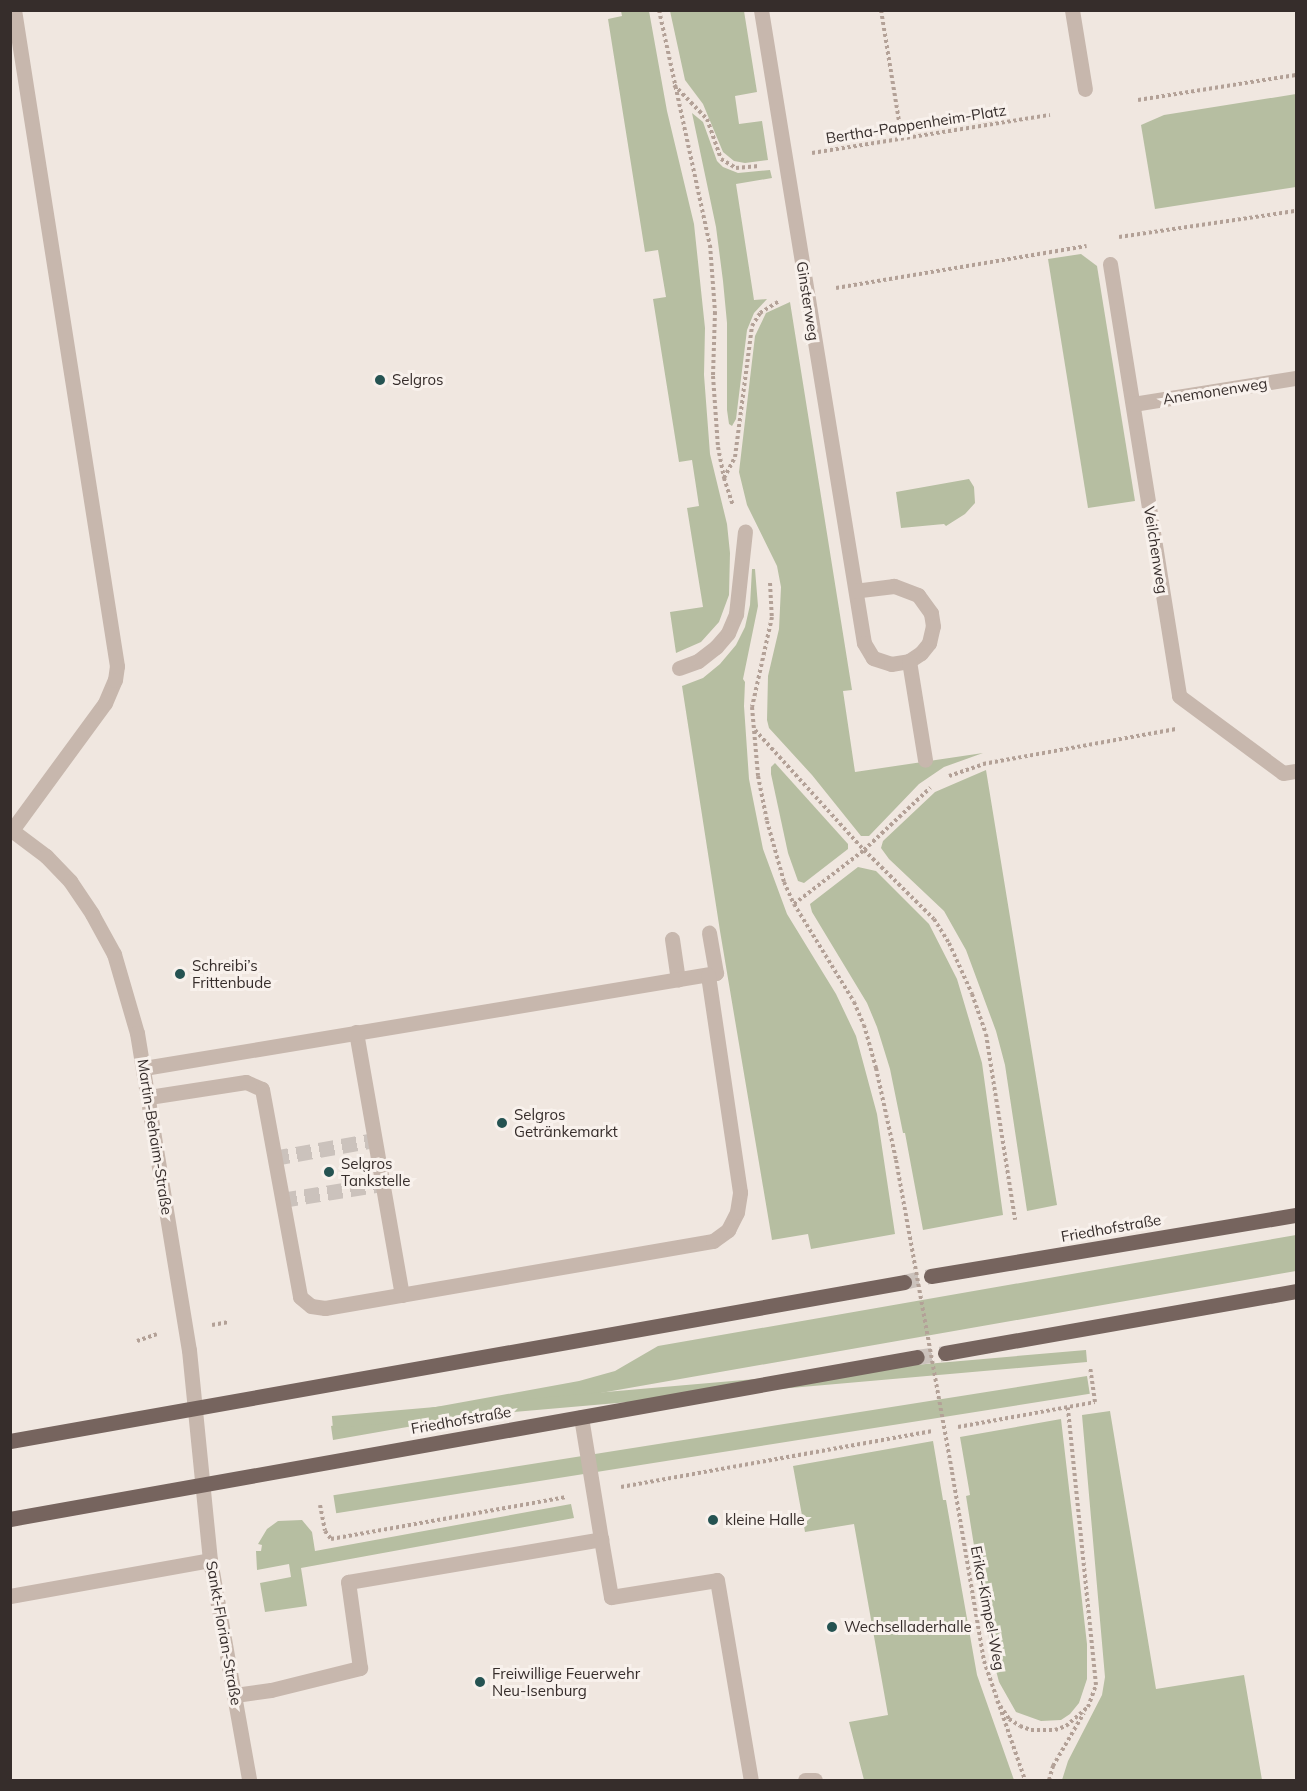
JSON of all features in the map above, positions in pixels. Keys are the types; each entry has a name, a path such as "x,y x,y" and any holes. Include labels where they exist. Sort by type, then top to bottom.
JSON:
{"main road":[{"name":"Friedhofstraße","path":"931,1276 1296,1215"},
{"path":"10,1441 904,1282"},
{"path":"945,1353 1296,1291"},
{"name":"Friedhofstraße","path":"10,1519 918,1357"}],"street":[{"path":"11,830 89,728 105,703 115,680 117,666 14,10"},
{"name":"Ginsterweg","path":"761,10 867,651 881,662 900,664 909,661"},
{"path":"1072,10 1085,89"},
{"name":"Veilchenweg","path":"1110,264 1179,696 1283,774 1296,771"},
{"name":"Anemonenweg","path":"1133,404 1296,378"},
{"path":"679,668 698,661 716,647 728,633 736,614 745,531"},
{"path":"856,591 894,586 918,595 927,604 931,613 932,634 921,653 909,661 925,760"},
{"name":"Martin-Behaim-Straße","path":"11,830 46,856 70,881 92,914 114,954 129,999 149,1097 196,1408 203,1485"},
{"path":"144,1068 708,975 716,973 709,933"},
{"path":"672,939 678,980"},
{"path":"149,1097 246,1082 262,1089 300,1297 311,1306 325,1308 713,1241 728,1230 737,1212 740,1191 708,975"},
{"path":"356,1032 402,1295"},
{"path":"580,1417 611,1597 717,1580 751,1780"},
{"name":"Sankt-Florian-Straße","path":"203,1485 210,1560 249,1780"},
{"path":"235,1695 271,1690 360,1668 348,1582 601,1539"},
{"path":"10,1596 210,1560"},
{"path":"805,1780 815,1780"}],"path":[{"path":"881,10 902,139"},
{"path":"1138,99 1296,75"},
{"name":"Bertha-Pappenheim-Platz","path":"673,85 707,119 721,159 727,165 736,168 767,165 786,158 1050,115"},
{"path":"1108,238 1296,211"},
{"path":"724,478 735,457 752,326 760,313 772,304 807,292 1073,250 1091,244"},
{"path":"946,777 983,764 1214,722"},
{"path":"753,729 864,850 934,919 949,943 972,994 986,1034 1015,1220"},
{"path":"794,904 864,850 936,783"},
{"name":"Erika-Kimpel-Weg","path":"896,1160 984,1661 1025,1780"},
{"path":"958,1427 1095,1402 1090,1368"},
{"path":"1049,1780 1053,1766 1088,1707 1096,1685 1068,1407"},
{"path":"997,1701 1014,1722 1031,1730 1042,1731 1066,1726 1088,1707"}],"green space":[{"path":"621,11 649,11 667,111 694,224 705,328 704,375 710,454 727,524 730,553 729,595 719,622 701,642 676,653 670,612 703,607 687,508 699,506 692,460 679,462 653,299 666,297 658,250 645,252 608,19 622,16"},
{"path":"670,11 744,11 757,92 735,96 739,124 762,121 768,160 745,163 734,161 723,152 703,104 685,80"},
{"path":"1296,94 1296,187 1155,209 1141,125 1164,115"},
{"path":"692,113 703,122 717,161 723,167 738,173 770,170 772,178 736,184 754,300 767,299 754,313 747,330 736,419 732,426 729,424 727,410 727,323 723,281 716,227"},
{"path":"1081,254 1097,266 1135,501 1088,508 1048,259"},
{"path":"790,302 852,690 843,691 855,772 983,753 944,767 919,784 869,836 861,836 812,775 769,728 767,720 768,676 779,629 781,587 777,566 747,505 739,472 755,336 766,313"},
{"path":"969,479 974,487 975,503 965,514 946,526 944,524 901,528 896,492"},
{"path":"752,569 755,569 758,606 743,679 745,682 744,706 749,779 763,849 787,914 836,994 856,1036 877,1114 895,1234 811,1249 808,1234 772,1240 682,686 703,678 720,664 736,645 745,627 750,605"},
{"path":"775,763 848,844 848,849 804,883 798,881 788,853 771,774 771,767"},
{"path":"986,770 1057,1205 1027,1211 1005,1065 996,1031 966,950 944,911 889,859 881,848 883,841 935,792"},
{"path":"858,867 876,871 929,924 957,979 982,1063 1003,1215 923,1230 905,1133 903,1133 890,1069 877,1027 867,1003 812,912 810,904"},
{"path":"1296,1235 1296,1271 333,1440 331,1426 579,1381 615,1371 658,1346"},
{"path":"1086,1350 1087,1362 333,1428 332,1416"},
{"path":"1087,1376 1090,1394 336,1513 333,1495"},
{"path":"1110,1411 1156,1689 1244,1675 1262,1780 1062,1780 1068,1761 1102,1695 1105,1677 1082,1415"},
{"path":"1061,1419 1087,1644 1087,1679 1079,1703 1070,1714 1061,1720 1041,1721 1016,1712 999,1682 991,1651 966,1496 970,1495 960,1437"},
{"path":"933,1441 943,1500 946,1500 977,1675 1014,1780 864,1780 849,1722 888,1715 854,1524 805,1532 793,1466"},
{"path":"571,1504 574,1518 301,1568 307,1606 265,1612 260,1583 291,1577 289,1564 257,1570 256,1551 261,1551 262,1545 258,1544 267,1529 278,1521 302,1520 312,1532 315,1551"}],"tunnel":[{"path":"274,1158 375,1140"},
{"path":"282,1200 382,1184"},
{"path":"904,1282 931,1276"},
{"path":"917,1357 945,1353"}],"place":[{"name":"Selgros","path":"380,380"},
{"name":"Schreibi’s Frittenbude","path":"180,974"},
{"name":"Selgros Getränkemarkt","path":"502,1123"},
{"name":"Selgros Tankstelle","path":"329,1172"},
{"name":"kleine Halle","path":"713,1520"},
{"name":"Wechselladerhalle","path":"832,1627"},
{"name":"Freiwillige Feuerwehr Neu-Isenburg","path":"480,1682"}]}
